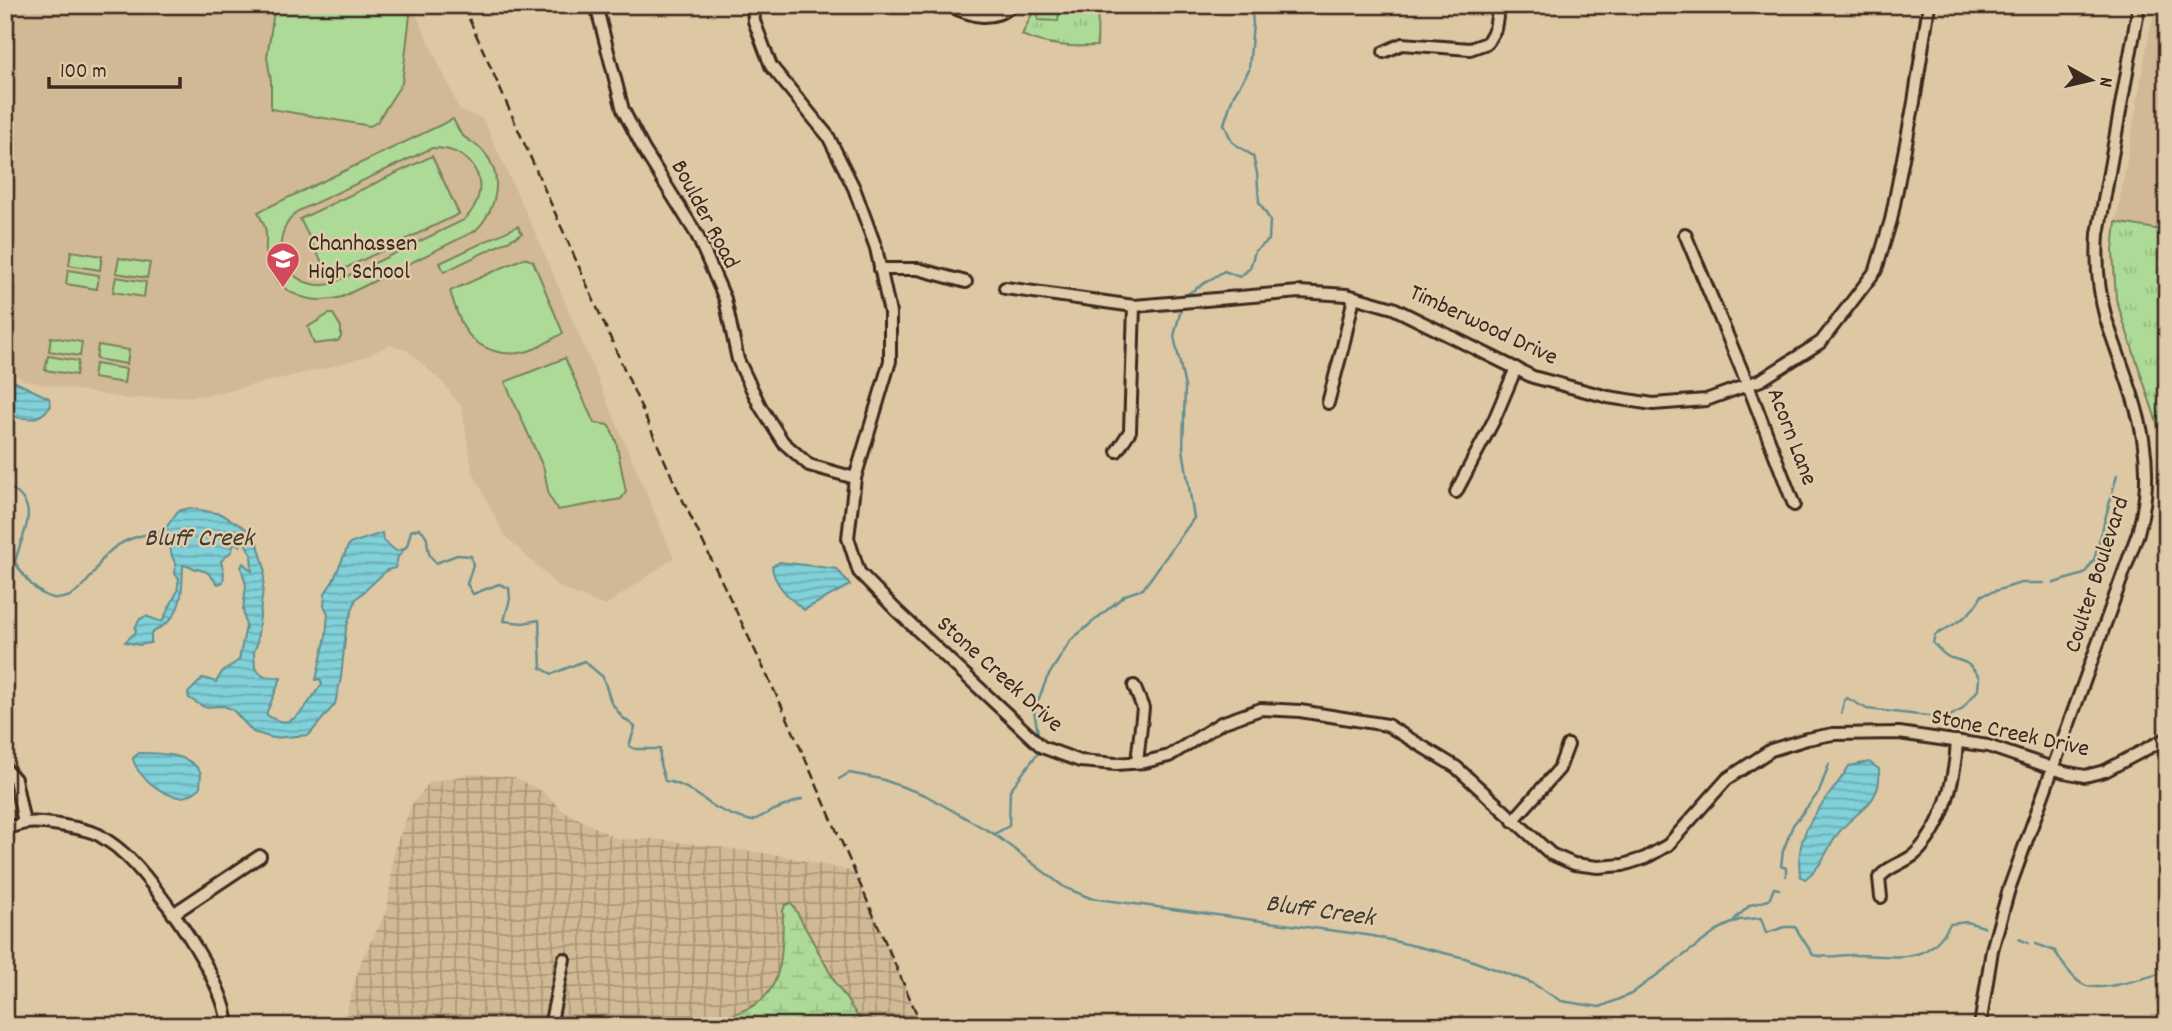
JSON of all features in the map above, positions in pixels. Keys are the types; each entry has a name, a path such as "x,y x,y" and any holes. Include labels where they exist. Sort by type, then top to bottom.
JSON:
{"street":[{"name":"Boulder Road","path":"596,5 623,110 697,235 725,299 738,360 760,406 783,442 810,465 855,478"},
{"name":"Stone Creek Drive","path":"752,5 754,22 771,66 828,135 849,178 876,248 890,313 890,361 855,478 848,538 859,572 1042,747 1080,761 1137,762 1169,756 1222,723 1261,709 1300,711 1387,725 1456,767 1551,854 1574,863 1598,867 1623,865 1645,858 1668,845 1727,779 1772,750 1833,734 1899,733 1957,741 2008,751 2078,775 2098,774 2167,738"},
{"path":"948,5 969,15 994,16 1013,5"},
{"path":"1384,52 1402,44 1470,49 1486,43 1495,29 1499,5"},
{"name":"Timberwood Drive","path":"1005,288 1134,306 1299,292 1353,297 1393,308 1533,377 1608,397 1653,404 1706,400 1761,380 1821,342 1876,271 1894,207 1929,5"},
{"name":"Coulter Boulevard","path":"1980,1026 1986,979 1997,929 2052,768 2129,559 2147,495 2143,436 2101,300 2097,260 2100,222 2139,5"},
{"name":"Acorn Lane","path":"1685,234 1748,385 1794,505"},
{"path":"880,270 918,269 966,282"},
{"path":"1328,403 1353,297"},
{"path":"1117,450 1130,431 1134,306"},
{"path":"1456,492 1494,420 1516,368"},
{"path":"1134,686 1143,708 1137,762"},
{"path":"1881,897 1879,878 1884,872 1909,859 1922,847 1934,827 1948,792 1957,741"},
{"path":"1513,821 1559,769 1568,745"},
{"path":"5,768 15,779 24,824"},
{"path":"5,829 24,824 66,827 96,834 122,851 173,914 206,964 223,999 227,1026"},
{"path":"173,914 260,856"},
{"path":"550,1026 564,959"}],"shaded area":[{"name":"Chanhassen High School","path":"5,5 412,5 460,110 483,119 536,234 674,558 605,606 559,587 504,535 472,470 462,408 443,383 408,351 389,345 369,355 327,368 209,395 128,399 26,381 5,368"},
{"path":"2157,5 2167,5 2167,231 2116,222 2150,29"},
{"path":"472,774 514,777 543,792 562,810 617,839 656,839 779,855 855,872 922,1026 342,1026 361,961 387,910 394,850 412,804 430,782"}],"green space":[{"path":"275,5 406,5 410,15 402,83 377,122 370,126 271,109 271,81 267,57"},
{"path":"1036,5 1098,5 1097,46 1059,45 1022,35"},
{"path":"1039,5 1060,5 1058,21 1038,20"},
{"path":"453,119 461,134 481,149 490,160 496,181 496,192 489,213 475,231 342,297 330,299 318,300 296,295 278,281 267,260 266,231 258,212","holes":["432,148 447,149 460,154 469,162 479,183 479,195 474,208 464,220 331,284 315,285 292,273 284,262 282,236 298,211"]},
{"path":"432,156 459,214 329,276 300,219"},
{"path":"2116,222 2167,231 2167,494 2164,494 2163,441 2116,299 2113,251"},
{"path":"518,226 522,234 444,272 440,263"},
{"path":"71,251 102,256 100,270 69,265"},
{"path":"119,258 150,263 147,278 116,273"},
{"path":"524,258 533,261 563,333 524,352 505,353 486,348 464,328 450,291"},
{"path":"68,270 99,275 97,289 66,284"},
{"path":"116,277 146,282 144,297 113,292"},
{"path":"333,314 341,327 341,337 338,341 314,344 308,327"},
{"path":"51,337 82,342 80,356 49,351"},
{"path":"98,345 129,350 127,364 96,359"},
{"path":"48,356 78,361 76,375 45,370"},
{"path":"565,358 594,423 609,425 616,441 626,492 621,499 558,510 549,496 544,469 505,382"},
{"path":"95,364 126,369 124,383 93,378"},
{"path":"790,903 835,982 864,1026 723,1026 730,1016 761,1000 776,979 782,952 783,911 785,905"}],"water":[{"path":"5,377 49,398 51,406 36,418 5,416"},
{"path":"190,508 221,514 250,531 258,544 265,569 254,652 255,668 263,676 281,678 266,714 284,722 299,714 322,684 320,679 316,680 326,636 328,613 324,606 325,593 349,544 382,533 383,540 396,551 404,549 395,568 387,570 356,599 346,629 341,678 335,704 309,735 273,738 253,732 233,710 224,706 204,707 189,698 188,693 203,678 216,682 222,672 239,660 246,626 243,610 246,585 241,567 243,563 252,571 251,554 243,539 240,546 234,542 232,551 221,561 223,582 218,584 207,572 183,565 181,594 174,615 151,634 151,643 139,645 125,642 136,632 135,628 140,619 146,616 162,622 177,592 179,578 175,574 176,564 167,538 165,535 149,534 165,529 178,511"},
{"path":"780,562 837,569 850,585 804,610 788,596 776,579 772,566"},
{"path":"139,753 156,753 189,761 201,773 200,788 182,797 158,789 144,778 135,765 133,758"},
{"path":"1869,762 1879,769 1879,781 1872,800 1844,827 1820,864 1805,879 1800,876 1801,843 1813,817 1849,766"}],"waterway":[{"path":"1183,299 1224,271 1240,277 1250,268 1255,251 1269,240 1270,220 1259,202 1253,156 1232,142 1224,124 1233,96 1249,70 1253,23 1251,5"},
{"path":"1039,739 1034,711 1047,678 1071,640 1125,595 1143,589 1194,518 1183,449 1185,387 1174,336 1182,306"},
{"name":"Bluff Creek","path":"2054,583 2084,574 2094,560 2117,475"},
{"name":"Bluff Creek","path":"5,485 17,493 27,509 26,528 15,562 30,583 48,596 68,597 91,576 112,549 128,540 152,534"},
{"name":"Bluff Creek","path":"402,551 407,546 411,531 419,528 426,537 430,554 436,563 457,555 471,556 473,565 467,584 473,594 499,584 509,588 510,599 504,621 523,623 539,620 541,668 552,674 584,661 603,677 611,702 622,717 635,727 629,746 635,749 660,749 660,764 665,781 686,788 724,812 752,821 802,799"},
{"name":"Bluff Creek","path":"1841,714 1847,698 1867,709 1946,718 1961,710 1978,690 1979,677 1967,664 1941,652 1933,643 1935,635 1968,614 1982,595 2021,583 2044,583"},
{"path":"994,834 1009,826 1010,790 1041,749"},
{"name":"Bluff Creek","path":"1786,876 1786,868 1781,866 1783,851 1793,825 1819,792 1829,764"},
{"name":"Bluff Creek","path":"839,779 849,773 881,779 925,795 994,834 1064,887 1090,898 1373,936 1465,958 1532,983 1561,1001 1600,1007 1631,994 1721,928 1739,920 1761,918 1766,933 1795,927 1813,955 1824,957 1907,956 1930,948 1950,924 1967,922 1984,927"},
{"name":"Bluff Creek","path":"1734,920 1750,905 1769,900 1774,888 1779,889"},
{"path":"2019,939 2028,943"},
{"path":"2036,944 2055,951 2075,979 2091,987 2113,985 2167,972"}],"railway":[{"path":"463,5 676,486 786,715 922,1026"}],"place":[{"name":"Chanhassen High School","path":"283,289"}]}
